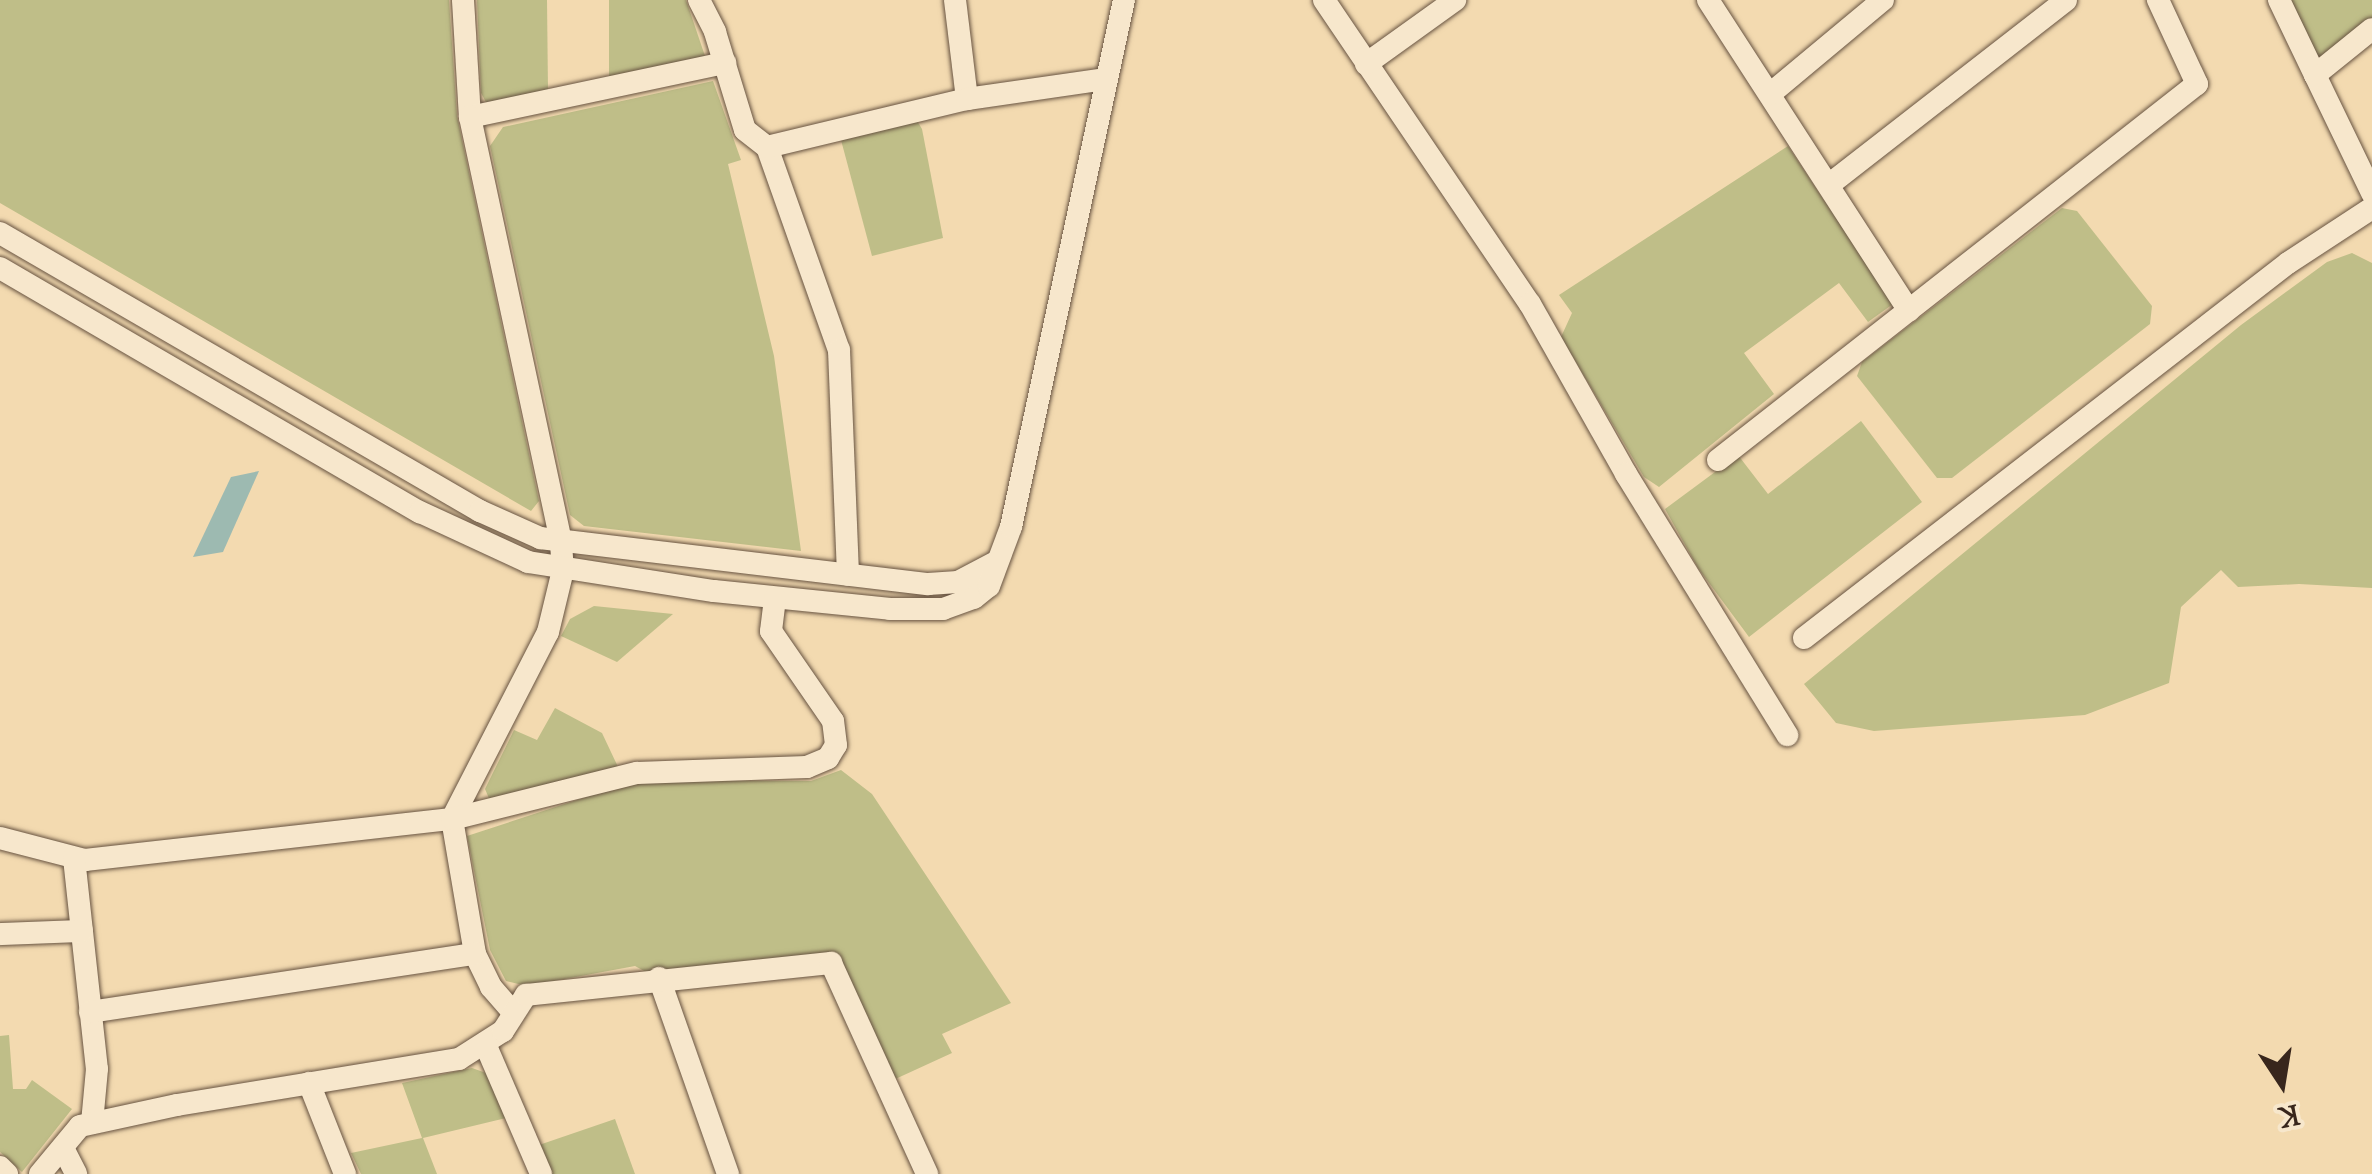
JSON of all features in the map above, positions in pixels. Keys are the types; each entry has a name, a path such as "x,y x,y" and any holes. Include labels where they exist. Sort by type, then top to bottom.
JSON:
{"street":[{"path":"464,0 470,116 561,544 562,570 548,632 452,819 476,954 491,987 513,1012"},
{"path":"699,0 725,64 745,130 767,147 839,350 848,575"},
{"path":"955,0 967,99"},
{"path":"0,268 420,512 493,549 562,570 775,598 936,610 982,593 992,581 1012,527 1124,0"},
{"path":"1324,0 1530,304 1626,474 1786,735"},
{"path":"1366,64 1455,0"},
{"path":"1708,0 1909,311"},
{"path":"1770,94 1882,0"},
{"path":"1830,184 2066,0"},
{"path":"1718,460 2197,84 2159,0"},
{"path":"2278,0 2372,192"},
{"path":"2315,75 2372,28"},
{"path":"470,116 725,64"},
{"path":"767,147 967,99 1105,79"},
{"path":"1804,638 2288,263 2372,208"},
{"path":"0,234 480,511 561,544 948,584 969,578 996,562"},
{"path":"0,838 74,858 452,819 637,773 807,767 828,758 836,744 833,721 771,631 775,598"},
{"path":"74,858 97,1069 92,1123"},
{"path":"0,934 82,932"},
{"path":"90,1012 476,954"},
{"path":"40,1174 80,1126 459,1059 486,1046 503,1031 526,995 659,978 831,963 926,1174"},
{"path":"659,978 728,1174"},
{"path":"486,1046 541,1174"},
{"path":"309,1083 345,1174"},
{"path":"64,1148 76,1174"},
{"path":"0,1167 7,1174"}],"shaded area":[{"path":"0,0 449,0 457,116 539,501 531,511 0,203"},
{"path":"477,0 547,0 548,91 487,104 481,93"},
{"path":"609,0 686,0 706,59 609,79"},
{"path":"2291,0 2372,0 2372,18 2320,61"},
{"path":"713,81 741,160 728,164 774,356 801,551 584,526 570,515 490,146 503,127"},
{"path":"916,119 922,129 943,238 872,256 841,140"},
{"path":"1788,146 1893,304 1868,322 1839,283 1744,353 1774,394 1659,487 1644,477 1561,337 1572,313 1559,295"},
{"path":"2062,208 2077,211 2152,306 2150,324 1952,478 1937,478 1857,376 1862,362"},
{"path":"2352,253 2372,263 2372,588 2299,584 2238,587 2221,570 2181,607 2169,683 2085,715 1874,731 1836,723 1804,684 2241,325 2327,262"},
{"path":"1861,421 1922,502 1749,637 1698,568 1665,509 1738,455 1768,494"},
{"path":"594,606 673,614 617,662 561,636 570,619"},
{"path":"555,708 602,733 619,769 491,803 485,789 514,730 537,740"},
{"path":"841,770 872,794 1011,1003 942,1034 952,1053 891,1081 832,954 646,972 635,966 527,986 506,981 490,950 467,836 638,780 811,781"},
{"path":"9,1035 13,1089 26,1089 32,1080 72,1109 22,1172 0,1152 0,1036"},
{"path":"472,1068 486,1073 506,1118 423,1138 437,1174 361,1174 351,1153 422,1138 402,1083"},
{"path":"615,1119 635,1174 551,1174 539,1145"}],"water":[{"path":"259,471 223,552 193,557 231,477"}]}
